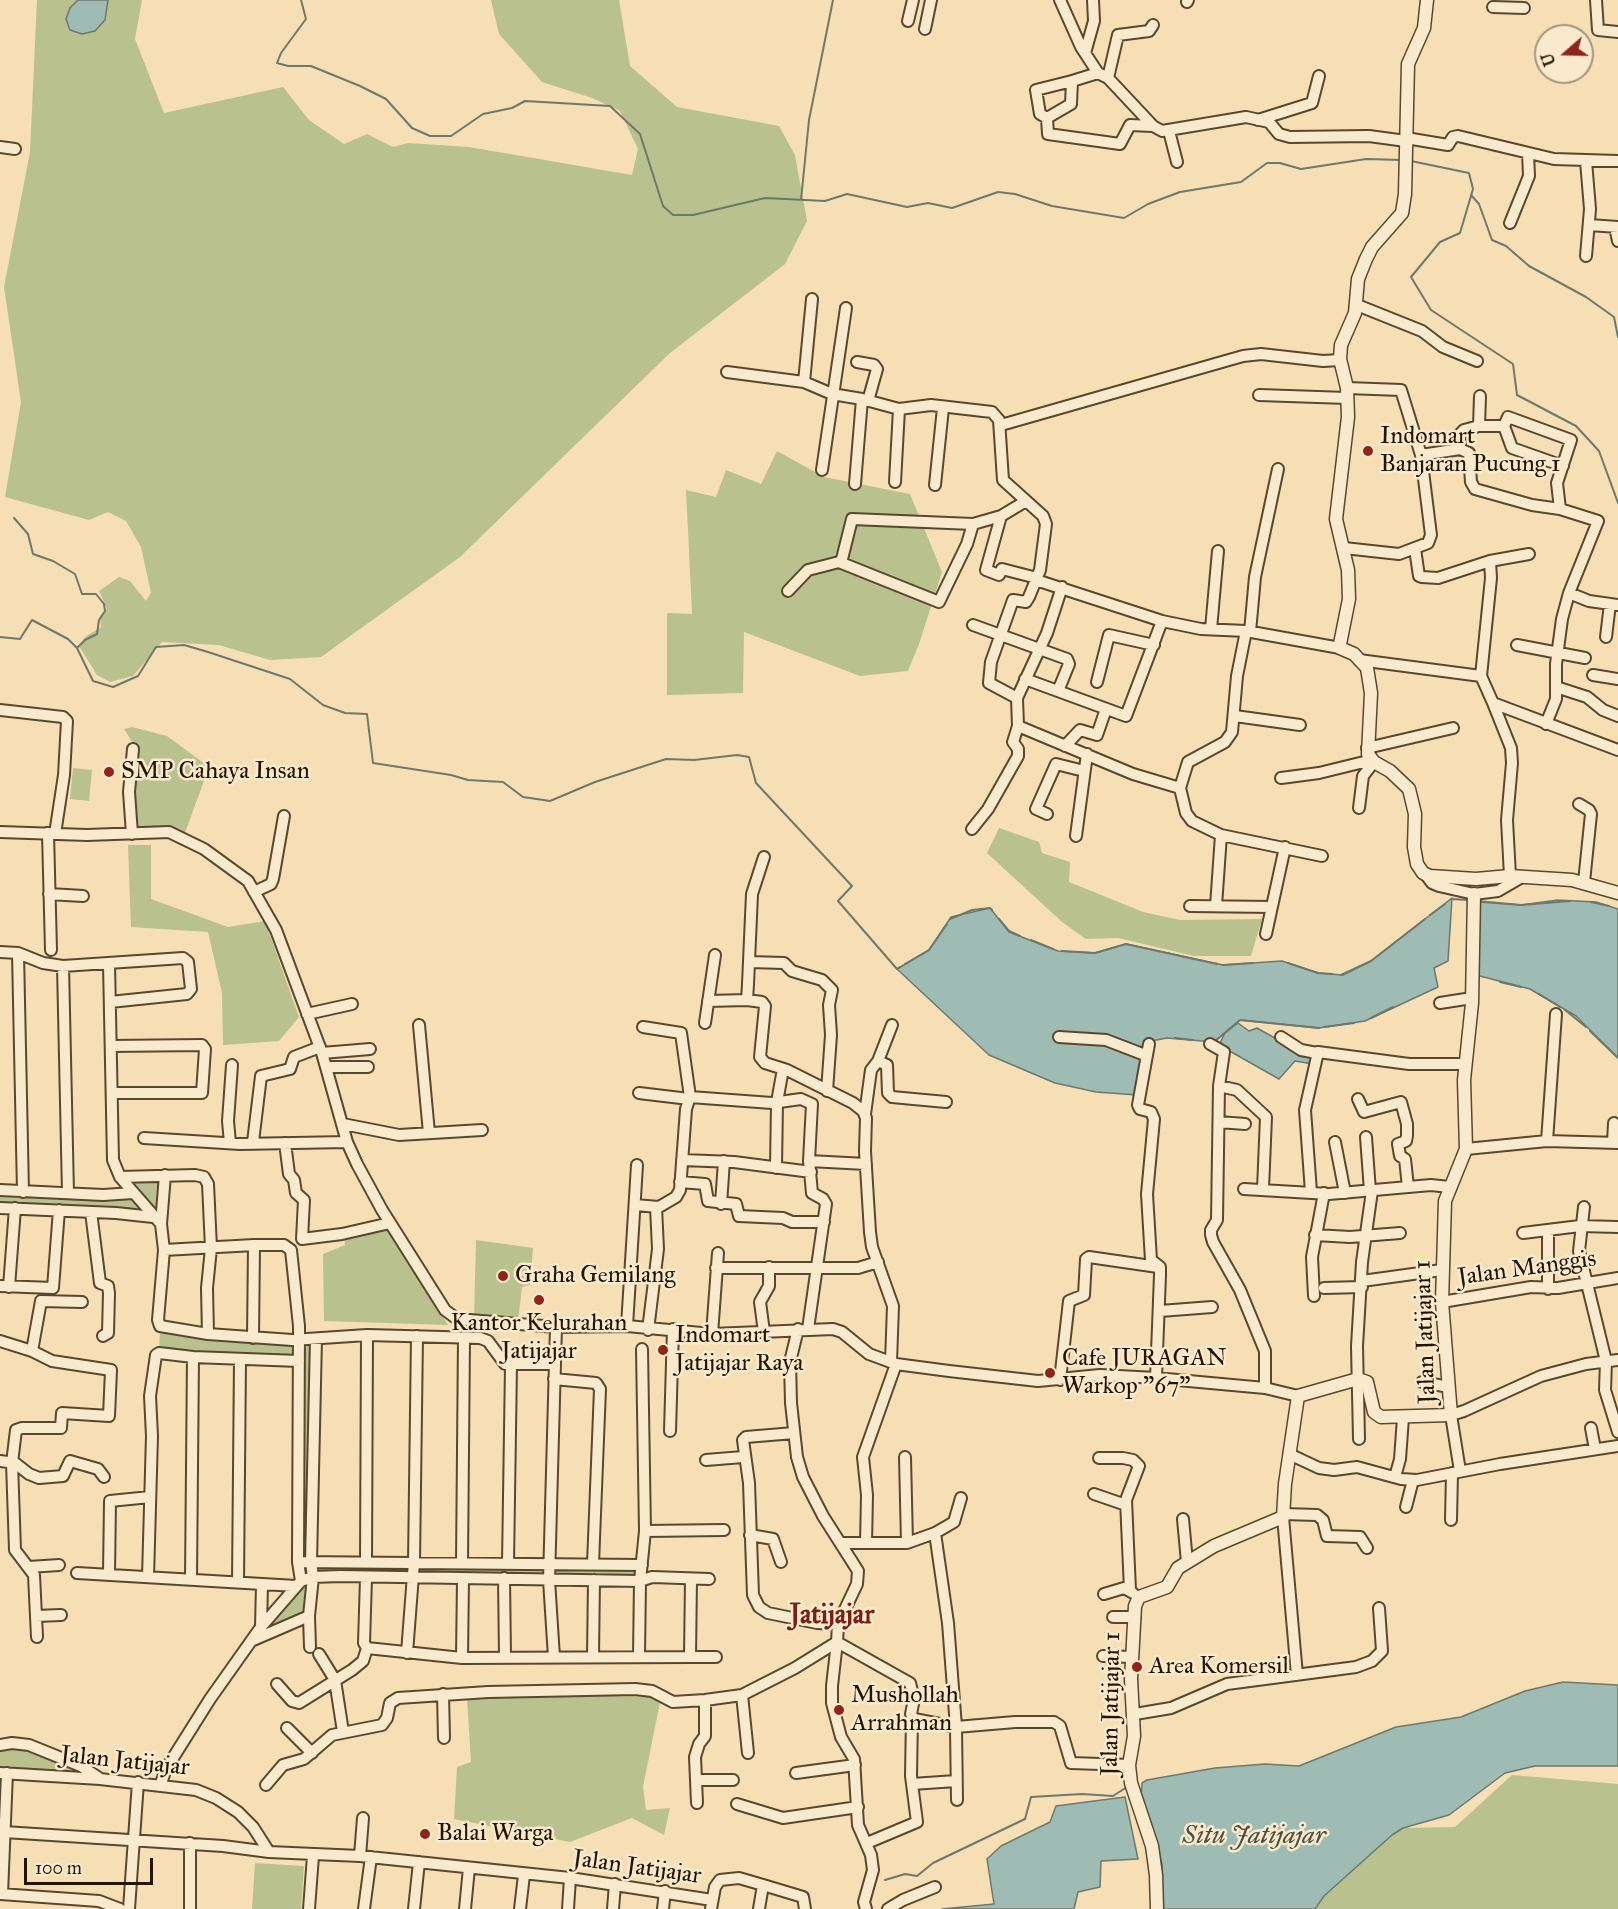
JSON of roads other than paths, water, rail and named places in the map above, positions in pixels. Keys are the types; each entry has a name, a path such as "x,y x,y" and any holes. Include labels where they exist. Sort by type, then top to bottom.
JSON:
{"street":[{"path":"908,21 913,0"},
{"path":"925,29 931,0"},
{"path":"1060,0 1085,53 1103,76 1153,126 1162,131 1246,117 1269,122 1279,134 1290,137 1369,136 1405,149 1448,145 1453,137 1458,136 1554,159 1618,161"},
{"path":"1085,53 1094,21 1093,0"},
{"path":"1340,648 1349,599 1344,548 1336,519 1348,423 1347,393 1340,360 1341,345 1357,305 1358,279 1372,247 1402,213 1405,194 1408,64 1424,28 1427,0"},
{"path":"1596,0 1598,30 1618,32"},
{"path":"1493,7 1524,7"},
{"path":"1103,76 1118,35 1149,31 1153,25"},
{"path":"1047,118 1040,114 1036,90 1103,76"},
{"path":"1257,120 1312,103 1319,76"},
{"path":"1047,118 1070,106 1072,81"},
{"path":"1047,118 1047,130 1050,135 1112,143 1122,143 1132,124 1153,126"},
{"path":"1169,131 1177,162"},
{"path":"0,147 15,149"},
{"path":"1510,223 1529,176 1528,153"},
{"path":"1586,160 1589,225 1586,256"},
{"path":"1589,225 1617,227 1618,241"},
{"path":"804,382 812,299"},
{"path":"1357,305 1422,331 1443,347 1477,361"},
{"path":"822,470 846,308"},
{"path":"1001,425 1243,356 1261,354 1323,361 1340,360"},
{"path":"855,484 865,400 877,369 874,365 857,362"},
{"path":"726,372 804,382 832,394 899,409 931,405 992,412 1001,425 1003,480 1046,520 1036,579 1028,601 1013,600 1000,633 988,681 1017,699"},
{"path":"1259,395 1401,390 1421,455 1431,535 1428,543 1399,554 1344,548"},
{"path":"1479,426 1480,396"},
{"path":"935,486 943,408"},
{"path":"895,482 899,409"},
{"path":"1560,509 1557,483 1572,443 1570,438 1508,417 1504,426 1510,445 1514,449 1563,466"},
{"path":"1460,448 1461,432 1479,426 1504,426"},
{"path":"1421,455 1460,448 1469,453 1471,482 1475,489 1532,505 1560,509 1598,521 1569,593 1559,633 1556,699 1546,724"},
{"path":"1278,469 1255,577 1248,631 1237,676 1235,716 1230,738 1211,751 1189,760 1180,788 1188,818 1221,835 1322,856"},
{"path":"842,563 852,519 973,524 1001,516 1026,501"},
{"path":"1001,516 986,570 999,574 1002,569 1162,621 1211,629 1248,631 1340,648 1354,654 1367,668 1371,693 1367,748 1373,761 1390,771 1409,789 1415,814 1414,847 1417,864 1432,883 1474,899 1498,891 1516,877"},
{"path":"788,591 808,570 830,563 842,563 939,602 967,544 973,524"},
{"path":"1415,549 1420,577 1438,578 1490,561 1529,554"},
{"path":"1211,629 1218,551"},
{"path":"1490,561 1491,578 1480,676 1511,748 1512,763 1507,820 1516,877"},
{"path":"972,829 988,809 1018,756 1018,749 1013,742 1018,726 1017,699 1037,649 1047,633 1062,587"},
{"path":"1569,593 1589,601 1614,605 1606,637"},
{"path":"1025,679 1123,715 1128,714 1162,621"},
{"path":"973,625 1069,660 1058,691"},
{"path":"1097,682 1109,635 1154,645"},
{"path":"1517,645 1557,655 1585,658"},
{"path":"1359,660 1480,676"},
{"path":"1593,675 1618,679"},
{"path":"1556,687 1587,697 1603,710 1618,716"},
{"path":"1493,704 1618,750"},
{"path":"1065,746 1080,730 1097,735 1106,709"},
{"path":"0,710 63,717 67,721 65,765 52,833 49,894 51,950"},
{"path":"1235,716 1300,725"},
{"path":"1018,726 1146,779 1180,788"},
{"path":"1367,748 1453,728"},
{"path":"132,834 129,792 133,749"},
{"path":"1076,836 1087,754"},
{"path":"1281,778 1319,773 1373,761"},
{"path":"1359,808 1363,776 1373,761"},
{"path":"1047,814 1036,808 1056,764 1084,771"},
{"path":"1579,804 1591,814 1584,882"},
{"path":"254,892 271,884 273,879 284,816"},
{"path":"0,832 132,834 169,832 204,849 248,881 276,930 321,1050 348,1142 390,1223 445,1310 458,1319 556,1327 627,1326 648,1330 673,1329 712,1334 833,1329 842,1332 869,1354 893,1363 1012,1379 1060,1380 1100,1375 1156,1378 1265,1388 1299,1396 1358,1379"},
{"path":"1216,906 1221,835"},
{"path":"1266,934 1285,847"},
{"path":"747,1000 752,894 764,857"},
{"path":"1425,874 1476,879 1516,877 1584,882 1618,893"},
{"path":"49,894 83,896"},
{"name":"Jalan Jatijajar 1","path":"1358,1379 1368,1384 1372,1408 1377,1415 1403,1418 1451,1415 1442,1302 1445,1201 1466,1149 1465,1064 1472,998 1474,899"},
{"path":"1190,906 1272,907"},
{"path":"0,951 18,953 43,963 63,966 183,958 188,962 191,989 187,994 110,1002"},
{"path":"18,953 23,1192"},
{"path":"705,1023 715,955"},
{"path":"749,962 784,963 792,971 822,980 832,990 829,1005 831,1035 827,1091"},
{"path":"109,964 113,1160 120,1178 157,1221"},
{"path":"63,966 68,1193"},
{"path":"1440,1003 1472,998"},
{"path":"708,1001 762,1002 765,1006 760,1057 765,1063 783,1069 859,1107 865,1114"},
{"path":"307,1014 351,1004"},
{"path":"1547,1141 1556,1014"},
{"path":"419,1025 429,1133"},
{"path":"866,1543 867,1494 863,1457 893,1363 892,1306 870,1232 865,1114 871,1070 878,1061 892,1025"},
{"path":"635,1205 657,1207 674,1200 680,1190 689,1098 681,1033 643,1027"},
{"path":"1059,1037 1106,1040 1146,1051 1138,1105 1140,1109 1151,1112 1154,1119 1147,1194 1151,1260 1160,1267"},
{"path":"1281,1037 1301,1050 1317,1053 1409,1064 1465,1064"},
{"path":"1210,1044 1224,1052 1220,1086 1217,1220 1211,1230 1211,1235 1240,1290 1265,1351 1265,1388"},
{"path":"111,1046 202,1045 205,1049 202,1093 112,1093"},
{"path":"253,1142 261,1076 290,1069 294,1057 321,1050 370,1049"},
{"path":"1311,1192 1305,1107 1317,1053"},
{"path":"878,1061 886,1063 888,1093 892,1097 946,1102"},
{"path":"230,1143 228,1121 232,1065"},
{"path":"326,1067 368,1067"},
{"path":"776,1168 777,1102 783,1069"},
{"path":"1220,1086 1236,1090 1266,1117 1263,1189"},
{"path":"639,1093 777,1102 801,1099 812,1104 809,1161 812,1193 825,1201 824,1222 819,1238 819,1267 803,1329 790,1362 794,1433 803,1477 823,1516 856,1567 858,1577 838,1624 832,1703 841,1737 855,1765 858,1825 867,1843 873,1870 864,1902 866,1909"},
{"path":"1358,1099 1364,1112 1401,1102 1407,1124 1407,1136 1406,1141 1398,1144 1400,1156 1405,1160 1408,1187"},
{"path":"1219,1122 1245,1124"},
{"path":"1466,1149 1547,1141 1616,1143 1614,1123"},
{"path":"343,1124 399,1135 482,1130"},
{"path":"1359,1439 1357,1346 1362,1262 1371,1191 1366,1137"},
{"path":"144,1138 230,1143 348,1142"},
{"path":"1335,1142 1346,1193"},
{"path":"285,1143 289,1174 294,1180 296,1193 304,1200 302,1239 342,1234 390,1223"},
{"path":"682,1160 724,1161 810,1172"},
{"path":"721,1203 724,1161"},
{"path":"809,1161 866,1164"},
{"path":"627,1326 638,1165"},
{"path":"120,1178 165,1175 204,1177 208,1184 211,1248 207,1288 208,1334"},
{"path":"165,1175 157,1221 164,1250 159,1323 166,1328 253,1338 315,1339 367,1335 464,1338 488,1341 501,1362 511,1365 554,1364"},
{"path":"681,1182 705,1184 708,1201 736,1204 740,1216 783,1218 792,1222 824,1222"},
{"path":"1244,1189 1346,1193 1431,1185 1449,1187"},
{"path":"0,1190 68,1193 133,1192"},
{"path":"1314,1296 1312,1265 1315,1235 1324,1193"},
{"path":"648,1330 658,1250 657,1207"},
{"path":"1584,1207 1580,1226 1579,1251 1606,1361 1605,1390 1618,1432"},
{"path":"0,1208 91,1212 157,1221"},
{"path":"15,1208 5,1286 51,1289 55,1284 59,1210"},
{"path":"91,1212 100,1283 108,1286 109,1293 108,1333 103,1335"},
{"path":"1522,1233 1580,1226 1618,1227"},
{"path":"1548,1230 1548,1289"},
{"path":"1315,1235 1366,1236 1400,1233"},
{"path":"164,1250 254,1245 285,1245 291,1250 299,1360 298,1584"},
{"path":"253,1338 254,1245"},
{"path":"712,1334 718,1253"},
{"path":"1060,1380 1069,1301 1084,1295 1086,1259 1089,1257 1160,1267"},
{"path":"716,1268 858,1268 878,1262"},
{"path":"1156,1378 1160,1267"},
{"path":"764,1332 760,1302 768,1286 768,1268"},
{"path":"1324,1288 1442,1270"},
{"name":"Jalan Manggis","path":"1442,1302 1478,1298 1531,1287 1548,1289 1618,1278"},
{"path":"32,1351 42,1300 82,1302"},
{"path":"1160,1311 1212,1307"},
{"path":"554,1658 549,1580 556,1327"},
{"path":"669,1431 673,1329"},
{"path":"366,1562 367,1335"},
{"path":"407,1653 414,1562 417,1336"},
{"path":"462,1563 464,1338"},
{"path":"309,1647 313,1577 311,1562 315,1339"},
{"path":"0,1341 32,1351 52,1361 111,1370 110,1416 62,1413 61,1428 17,1429 12,1463 15,1550 21,1561 34,1575 37,1637"},
{"path":"639,1656 640,1581 645,1531 642,1349"},
{"path":"148,1576 150,1396 155,1359 159,1353 193,1357 299,1360"},
{"path":"191,1579 193,1357"},
{"path":"238,1582 240,1359"},
{"path":"1451,1520 1456,1472 1451,1415 1464,1412 1541,1376 1618,1360"},
{"path":"508,1563 511,1365"},
{"path":"554,1379 596,1383 600,1389 593,1564"},
{"path":"1422,1382 1449,1387"},
{"path":"1297,1675 1283,1516 1289,1454 1299,1396"},
{"path":"1395,1477 1400,1459 1403,1418"},
{"path":"1591,1428 1595,1449"},
{"path":"794,1433 746,1437 743,1440 743,1458 749,1483 753,1595 759,1607 768,1613 794,1619 838,1624"},
{"path":"1289,1454 1319,1468 1334,1470 1357,1467 1413,1480 1618,1446"},
{"path":"299,1452 314,1452"},
{"path":"905,1457 907,1543"},
{"path":"706,1460 743,1458"},
{"path":"1099,1458 1122,1458 1138,1463 1138,1470 1126,1505 1130,1590 1136,1602"},
{"path":"0,1461 12,1463 39,1478 63,1476 66,1464 70,1461 98,1469 104,1477"},
{"path":"1406,1507 1413,1480"},
{"path":"1094,1494 1126,1505"},
{"path":"109,1574 110,1500 150,1497"},
{"path":"841,1543 907,1543 935,1533 954,1522 961,1498"},
{"path":"1283,1516 1317,1515 1323,1520 1327,1536 1360,1537 1368,1548"},
{"name":"Jalan Jatijajar 1","path":"1156,1909 1156,1875 1152,1846 1132,1786 1129,1765 1135,1714 1132,1657 1136,1602 1142,1595 1167,1587 1178,1568 1214,1546 1283,1516"},
{"path":"1183,1519 1187,1562"},
{"path":"645,1531 724,1530"},
{"path":"935,1533 948,1623 956,1727 957,1800"},
{"path":"750,1535 773,1539 781,1562"},
{"path":"298,1562 642,1565 652,1577"},
{"path":"29,1567 59,1565"},
{"path":"77,1573 298,1584"},
{"path":"163,1786 173,1774 174,1759 181,1746 261,1627 298,1584 313,1577 640,1581 652,1577 709,1579"},
{"path":"278,1684 297,1703 363,1661 367,1648 364,1643 366,1578"},
{"path":"504,1578 505,1657"},
{"path":"462,1658 464,1579"},
{"path":"690,1657 691,1579"},
{"path":"593,1657 594,1580"},
{"path":"261,1627 262,1584"},
{"path":"1104,1594 1124,1588 1130,1590"},
{"path":"1135,1714 1171,1708 1227,1684 1356,1667 1378,1657 1382,1651 1379,1608"},
{"path":"36,1616 62,1615"},
{"path":"251,1641 309,1616"},
{"path":"1113,1617 1135,1617"},
{"path":"266,1785 284,1765 304,1759 332,1735 382,1725 387,1718 389,1706 395,1699 443,1694 635,1689 652,1691 674,1702 705,1700 742,1695 795,1668 837,1642"},
{"path":"837,1642 910,1683 914,1699 912,1784 916,1822 867,1843"},
{"path":"367,1648 462,1658 716,1657"},
{"path":"319,1654 335,1680 343,1732"},
{"path":"1103,1656 1132,1657"},
{"path":"443,1694 444,1738"},
{"path":"742,1695 748,1753"},
{"path":"698,1803 695,1757 699,1744 705,1736 705,1700"},
{"path":"912,1717 956,1727 1015,1722 1054,1722 1060,1726 1071,1763 1129,1765"},
{"path":"287,1728 312,1753"},
{"path":"0,1745 12,1743 29,1745 81,1766 100,1779"},
{"path":"796,1773 855,1765"},
{"path":"3,1773 4,1832 1,1894 99,1901 120,1909"},
{"name":"Jalan Jatijajar","path":"3,1773 138,1782 196,1790 229,1805 253,1827 268,1852 365,1857 570,1878 665,1890 711,1904"},
{"path":"696,1780 733,1780"},
{"path":"912,1784 956,1781"},
{"path":"129,1909 138,1782"},
{"path":"737,1804 783,1818 858,1807"},
{"path":"363,1818 364,1909"},
{"path":"4,1832 190,1844 268,1852"},
{"path":"190,1844 190,1909"},
{"path":"309,1909 313,1856"},
{"path":"414,1909 419,1862"},
{"path":"465,1909 469,1868"},
{"path":"520,1909 524,1875"},
{"path":"568,1909 570,1878"},
{"path":"711,1904 716,1884 723,1879 740,1878 803,1897 805,1909"},
{"path":"613,1909 615,1884"},
{"path":"759,1909 763,1885"},
{"path":"888,1909 935,1887"},
{"path":"663,1909 665,1890"}],"water":[{"path":"78,0 108,0 105,20 95,31 82,34 70,30 66,19 70,8"},
{"path":"1452,898 1448,961 1434,968 1438,987 1365,1021 1319,1028 1240,1020 1214,1042 1167,1038 1146,1042 1137,1095 1096,1092 1055,1083 989,1055 897,969 929,950 951,917 990,908 1009,932 1058,951 1095,953 1126,944 1223,965 1282,961 1318,973 1343,975 1371,961"},
{"path":"1558,900 1596,902 1618,909 1618,1058 1576,1016 1530,989 1476,975 1479,902 1521,905"},
{"path":"1238,1023 1249,1031 1257,1028 1296,1050 1314,1055 1313,1064 1295,1061 1279,1079 1219,1045 1225,1033"},
{"name":"Situ Jatijajar","path":"1563,1682 1618,1685 1618,1766 1535,1766 1505,1773 1449,1815 1403,1828 1392,1835 1324,1896 1315,1909 1162,1909 1162,1864 1141,1796 1142,1783 1147,1780 1215,1768 1265,1764 1299,1766 1396,1727 1461,1717 1525,1691"},
{"path":"1125,1797 1138,1859 1101,1861 1100,1887 1078,1892 1074,1909 942,1909 994,1904 987,1859 1001,1846 1050,1822 1056,1806"}],"waterway":[{"path":"301,0 306,19 281,53 277,63 288,66 311,66 360,86 386,99 412,128 430,136 451,136 483,114 512,108 525,101 610,106 640,134 663,206 673,215 693,215 765,198 825,201 847,194 907,207 928,203 952,208 998,192 1015,194 1052,206 1124,218 1148,204 1180,192 1241,182 1267,163 1280,163 1301,169 1366,159 1402,160"},
{"path":"801,200 809,120 833,0"},
{"path":"1411,161 1469,173 1473,189 1460,233 1440,242 1411,277 1431,310 1513,364 1517,395 1576,426 1599,451 1618,503"},
{"path":"1471,195 1479,204 1492,240 1506,246 1529,266 1586,297 1614,317 1618,337"},
{"path":"14,518 28,534 33,554 53,561 75,574 82,594 96,594 104,604 105,611 99,620 97,634 85,640 77,648"},
{"path":"0,637 20,639 32,620 68,639 77,648 93,681 113,687 138,676 156,647 184,645 208,652 290,679 323,705 345,713 367,714 373,763 451,775 468,780 503,782 523,797 550,801 595,782 666,759 694,760 737,755 749,757 756,783 852,886 838,901 897,969 900,967"},
{"path":"1451,899 1469,900"},
{"path":"1477,901 1521,905 1570,901"},
{"path":"1591,902 1609,906"},
{"path":"1430,915 1445,904"},
{"path":"950,919 972,910 990,908 992,910"},
{"path":"999,919 1009,931 1020,936"},
{"path":"1341,975 1371,961 1425,919"},
{"path":"905,964 929,950 947,924"},
{"path":"1031,940 1053,949"},
{"path":"1062,951 1095,953 1126,944 1217,964"},
{"path":"1223,965 1253,963"},
{"path":"1288,963 1318,973 1332,974"},
{"path":"1500,982 1521,987"},
{"path":"1539,994 1560,1007"},
{"path":"1371,1018 1393,1007"},
{"path":"1565,1010 1586,1027"},
{"path":"1214,1042 1240,1020 1319,1028"},
{"path":"1324,1027 1354,1023"},
{"path":"1590,1031 1618,1058"},
{"path":"1175,1038 1193,1040"},
{"path":"885,1880 905,1874 917,1876 933,1863 1025,1819 1031,1797 1082,1794 1113,1796 1127,1787"}],"place":[{"name":"Indomart Banjaran Pucung 1","path":"1368,451"},
{"name":"SMP Cahaya Insan","path":"109,772"},
{"name":"Graha Gemilang","path":"503,1276"},
{"name":"Kantor Kelurahan Jatijajar","path":"539,1300"},
{"name":"Indomart Jatijajar Raya","path":"663,1350"},
{"name":"Cafe JURAGAN Warkop \"67\"","path":"1050,1373"},
{"name":"Area Komersil","path":"1137,1667"},
{"name":"Mushollah Arrahman","path":"839,1710"},
{"name":"Balai Warga","path":"425,1834"}],"district":[{"name":"Jatijajar","path":"832,1616"}]}
